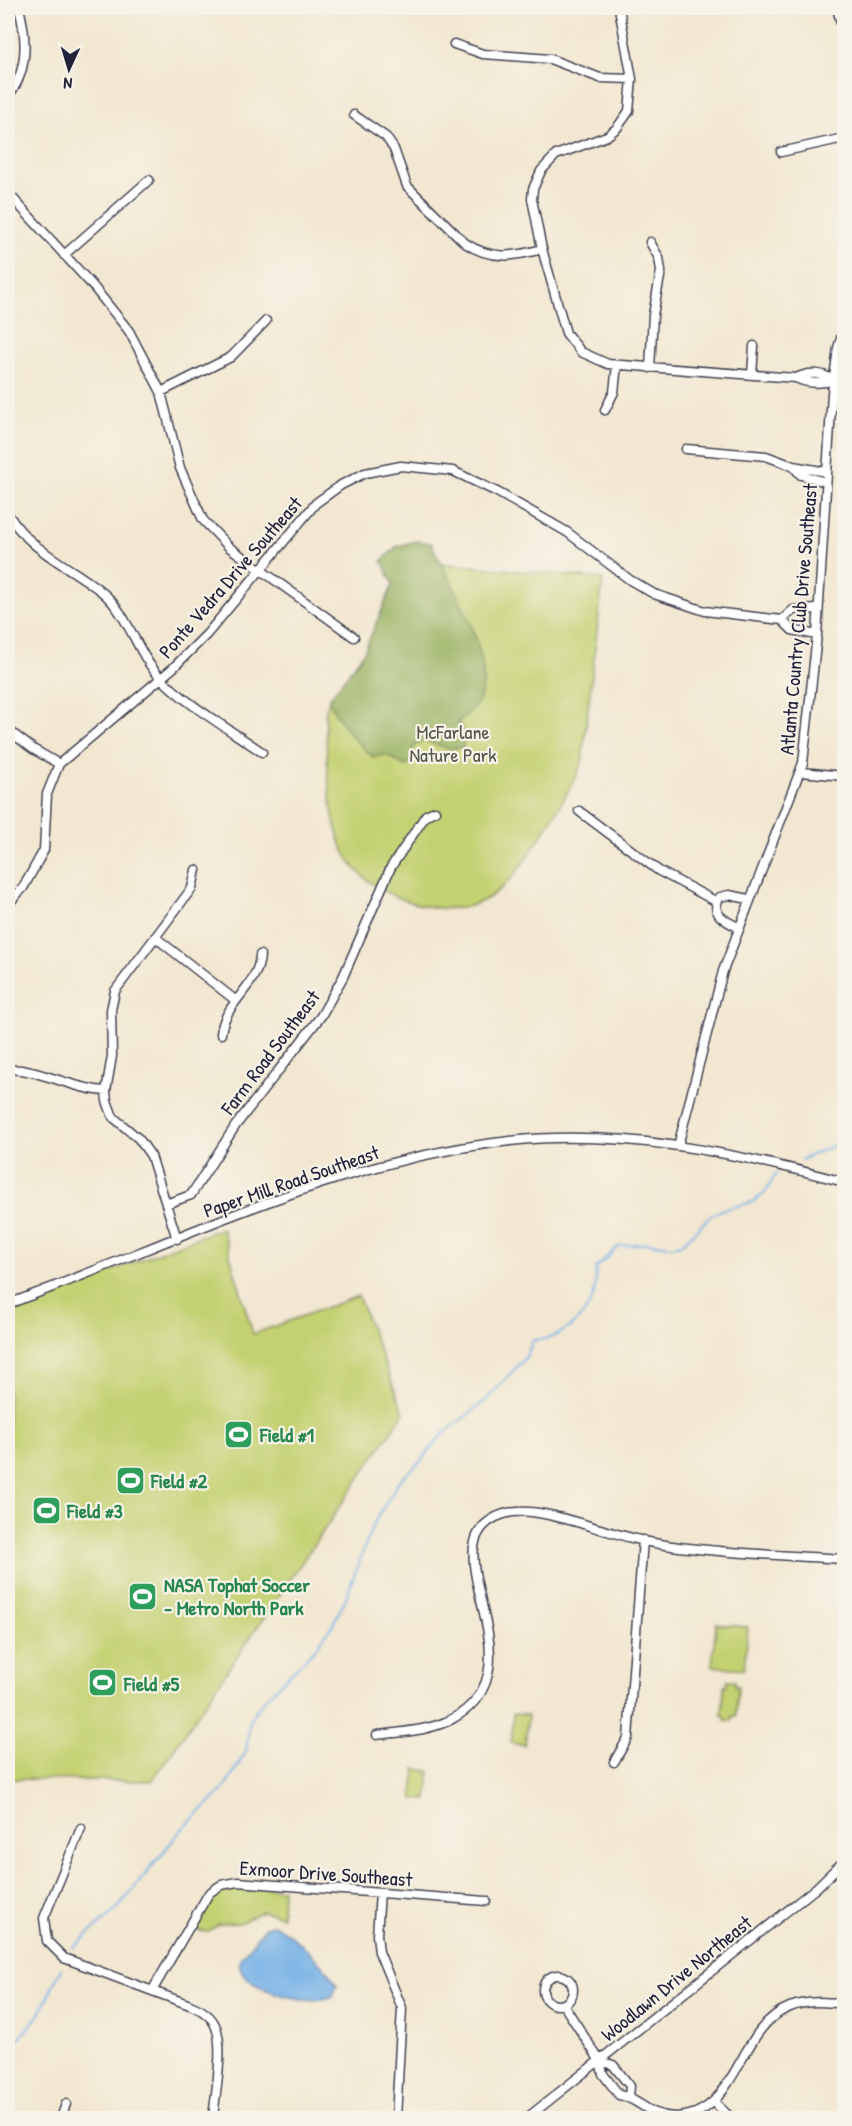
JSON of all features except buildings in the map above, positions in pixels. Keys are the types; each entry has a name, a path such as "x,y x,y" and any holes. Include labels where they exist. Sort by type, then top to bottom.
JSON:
{"street":[{"path":"8,96 20,77 24,62 25,40 19,8"},
{"path":"619,8 632,79 629,111 617,128 601,139 556,155 536,182 532,199 542,249 561,321 573,344 581,352 596,360 617,365 796,378 804,382 844,381"},
{"path":"837,8 844,34"},
{"path":"454,44 483,54 550,59 600,78 632,79"},
{"path":"354,116 386,137 394,149 407,186 465,243 476,250 499,257 542,249"},
{"path":"782,152 844,138"},
{"path":"64,255 149,180"},
{"path":"8,193 129,331 161,392 180,468 195,505 214,533 354,637"},
{"path":"650,242 659,258 661,271 654,315 650,368"},
{"path":"161,392 231,357 266,321"},
{"name":"Atlanta Country Club Drive Southeast","path":"678,1146 713,1006 738,927 801,772 817,635 833,380 844,328"},
{"path":"752,375 754,346"},
{"path":"605,410 614,392 617,365"},
{"path":"686,449 766,456 827,477"},
{"name":"Ponte Vedra Drive Southeast","path":"8,904 23,888 41,856 46,840 47,794 59,764 162,679 207,634 316,503 341,485 381,469 401,466 434,467 471,479 567,532 654,594 705,611 782,620 792,630 817,635"},
{"path":"8,514 41,552 103,592 116,607 146,659 162,679 262,752"},
{"path":"782,620 793,610 802,607 818,609"},
{"path":"8,730 33,749 59,764"},
{"path":"801,772 844,776"},
{"name":"Farm Road Southeast","path":"166,1204 191,1195 236,1125 321,1016 343,977 391,867 426,815 435,811"},
{"path":"579,811 651,865 717,902"},
{"path":"177,1239 151,1156 139,1139 113,1117 106,1091 112,1056 111,1010 115,991 192,888 196,870"},
{"path":"738,927 720,918 716,911 717,902 720,897 729,895 749,899"},
{"path":"155,938 235,1000"},
{"path":"221,1034 224,1018 256,973 260,955"},
{"path":"8,1070 33,1073 77,1088 106,1091"},
{"name":"Paper Mill Road Southeast","path":"8,1304 344,1176 464,1148 510,1141 567,1139 678,1146 759,1160 844,1182"},
{"path":"377,1735 443,1723 470,1705 483,1686 490,1664 491,1640 472,1556 476,1539 486,1524 504,1514 529,1512 643,1540 706,1550 844,1558"},
{"path":"614,1762 628,1738 643,1540"},
{"path":"81,1828 44,1918 47,1941 64,1958 200,2010 215,2024 219,2044 213,2118"},
{"name":"Woodlawn Drive Northeast","path":"527,2118 816,1888 844,1861"},
{"name":"Exmoor Drive Southeast","path":"152,1991 204,1900 221,1885 238,1882 486,1901"},
{"path":"380,1893 377,1935 379,1952 402,2008 396,2118"},
{"path":"563,2004 600,2061 603,2074 619,2095 629,2097 645,2109 673,2117 694,2113 714,2102 759,2030 772,2017 788,2007 811,2002 844,2004"},
{"path":"600,2061 613,2065 630,2086 629,2097"},
{"path":"714,2102 731,2118"},
{"path":"61,2118 66,2104"}],"green space":[{"path":"415,541 431,543 459,598 477,640 482,661 483,681 480,698 458,722 464,735 463,747 449,749 424,740 413,747 413,761 405,766 387,755 373,757 347,731 329,699 363,654 393,584 382,561 396,547"},
{"name":"McFarlane Nature Park","path":"440,563 603,579 582,763 578,773 529,855 503,887 488,898 472,905 453,909 407,901 388,893 362,876 349,860 338,836 331,803 325,716 329,699 426,569"},
{"name":"NASA Tophat Soccer - Metro North Park","path":"222,1228 253,1334 358,1296 404,1413 152,1781 8,1779 8,1311"},
{"path":"716,1624 748,1627 744,1669 712,1666"},
{"path":"727,1681 735,1681 735,1686 738,1686 736,1716 733,1716 732,1721 725,1720 725,1716 722,1715 724,1685 727,1685"},
{"path":"513,1714 528,1715 525,1745 511,1743"},
{"path":"415,1769 430,1771 427,1800 413,1799"},
{"path":"238,1885 283,1889 282,1916 262,1911 240,1923 218,1924 209,1932 199,1931 194,1926 211,1899 221,1891"}],"water":[{"path":"273,1925 308,1950 326,1969 337,1985 333,1996 308,2000 292,1997 261,1987 248,1979 241,1970 240,1959 265,1927"}],"waterway":[{"path":"801,1160 843,1141"},
{"path":"73,1948 118,1908 182,1829 222,1791 246,1752 250,1719 262,1702 316,1648 333,1624 345,1600 373,1525 399,1481 420,1462 442,1435 485,1401 526,1357 533,1340 560,1333 584,1314 593,1297 596,1268 619,1246 648,1243 670,1246 682,1244 709,1217 721,1210 752,1202 764,1194 776,1174"},
{"path":"8,2051 39,2015 61,1969"}],"place":[{"name":"Field #1","path":"239,1434"},
{"name":"Field #2","path":"130,1480"},
{"name":"Field #3","path":"46,1510"},
{"name":"NASA Tophat Soccer - Metro North Park","path":"143,1596"},
{"name":"Field #5","path":"103,1683"}]}
